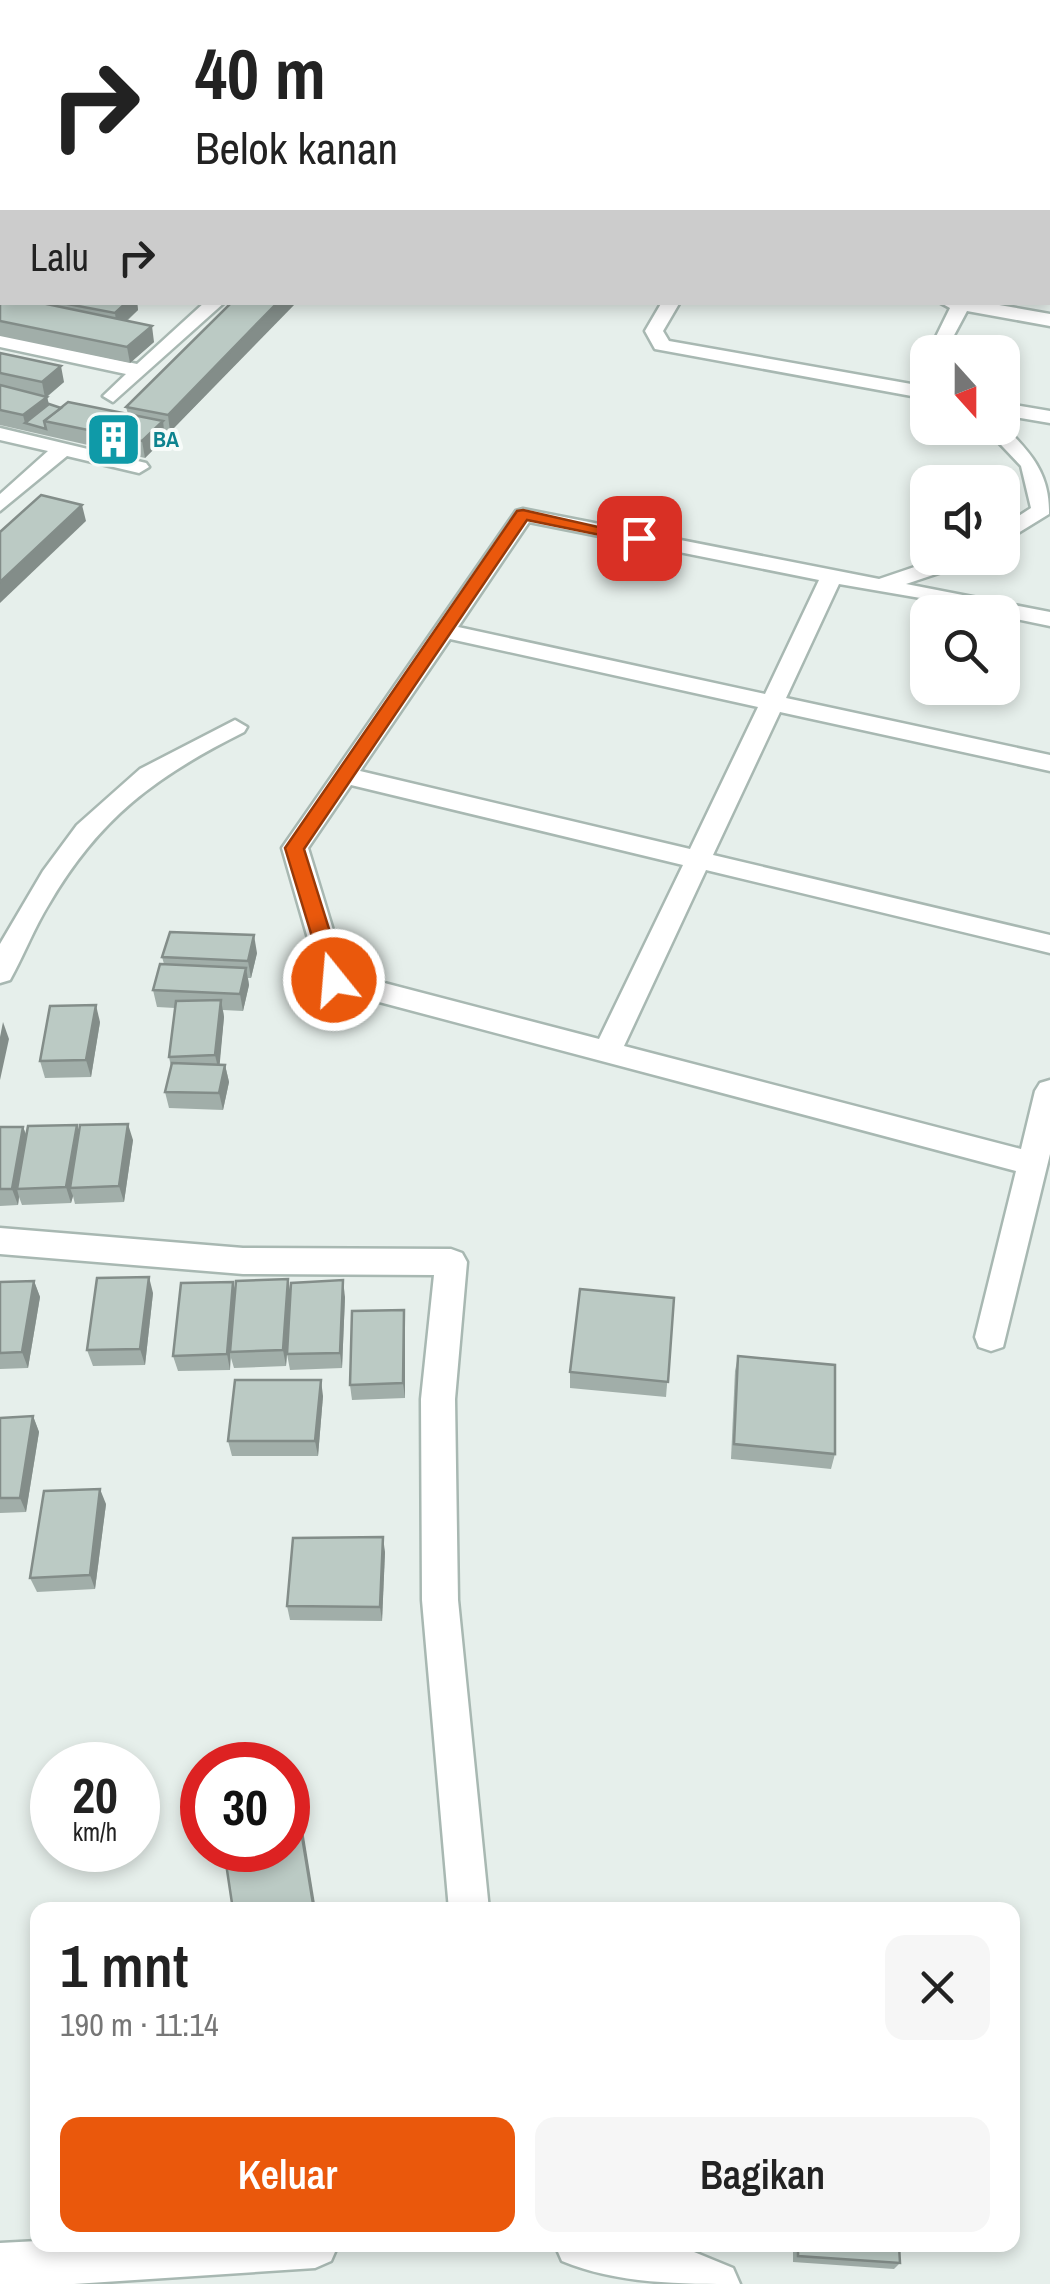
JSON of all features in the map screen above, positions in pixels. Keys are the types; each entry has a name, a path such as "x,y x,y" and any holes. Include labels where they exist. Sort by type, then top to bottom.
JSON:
{"street":[{"path":"113,396 206,305"},
{"path":"670,305 654,331 662,345 910,389"},
{"path":"943,335 956,305"},
{"path":"968,305 1050,320"},
{"path":"0,341 141,372"},
{"path":"1020,411 1050,417"},
{"path":"0,434 139,467"},
{"path":"1012,445 1031,464 1046,511 1020,526"},
{"path":"0,505 63,449"},
{"path":"1033,1164 334,980 294,848 523,515 1050,619"},
{"path":"880,586 912,575"},
{"path":"607,1052 832,576"},
{"path":"444,632 1050,763"},
{"path":"0,973 16,935 83,837 119,796 170,759 235,727"},
{"path":"344,776 1050,944"},
{"path":"991,1338 1050,1091"},
{"path":"0,1240 243,1262 452,1262 438,1399 440,1600 468,1902"},
{"path":"0,2266 210,2252"},
{"path":"623,2252 648,2256 717,2284"}],"building":[{"path":"0,305 51,305 152,326 127,347 0,321"},
{"path":"73,305 124,305 115,313"},
{"path":"229,305 275,305 168,415 126,407"},
{"path":"0,353 61,366 42,382 0,373"},
{"path":"0,385 47,397 23,415 0,410"},
{"path":"68,402 163,421 142,441 44,421"},
{"path":"49,404 61,408 44,421 46,429 25,423"},
{"path":"41,495 82,505 0,582 0,532"},
{"path":"170,932 254,935 248,961 162,957"},
{"path":"160,964 246,968 240,994 153,990"},
{"path":"221,1000 215,1055 169,1057 176,1001"},
{"path":"96,1005 86,1060 40,1061 50,1006"},
{"path":"172,1063 225,1065 219,1093 165,1092"},
{"path":"128,1124 119,1186 70,1188 80,1125"},
{"path":"77,1125 66,1187 17,1189 28,1126"},
{"path":"0,1127 23,1127 12,1189 0,1189"},
{"path":"149,1277 140,1349 87,1350 97,1278"},
{"path":"288,1279 283,1350 230,1352 236,1281"},
{"path":"343,1280 340,1353 287,1354 291,1283"},
{"path":"34,1281 22,1352 0,1353 0,1282"},
{"path":"233,1282 227,1354 173,1356 181,1283"},
{"path":"580,1289 674,1298 668,1382 570,1372"},
{"path":"404,1310 403,1383 350,1385 352,1311"},
{"path":"738,1356 835,1365 835,1454 734,1444"},
{"path":"235,1380 321,1380 315,1441 228,1441"},
{"path":"33,1416 20,1498 0,1498 0,1418"},
{"path":"100,1489 90,1575 30,1578 44,1491"},
{"path":"383,1537 380,1607 287,1606 293,1538"},
{"path":"227,1872 308,1872 313,1902 232,1902"},
{"path":"798,2252 899,2252 900,2263 798,2256"}],"place":[{"name":"BA","path":"114,439"}],"route":[{"path":"334,980 294,848 523,515 639,538"}]}
